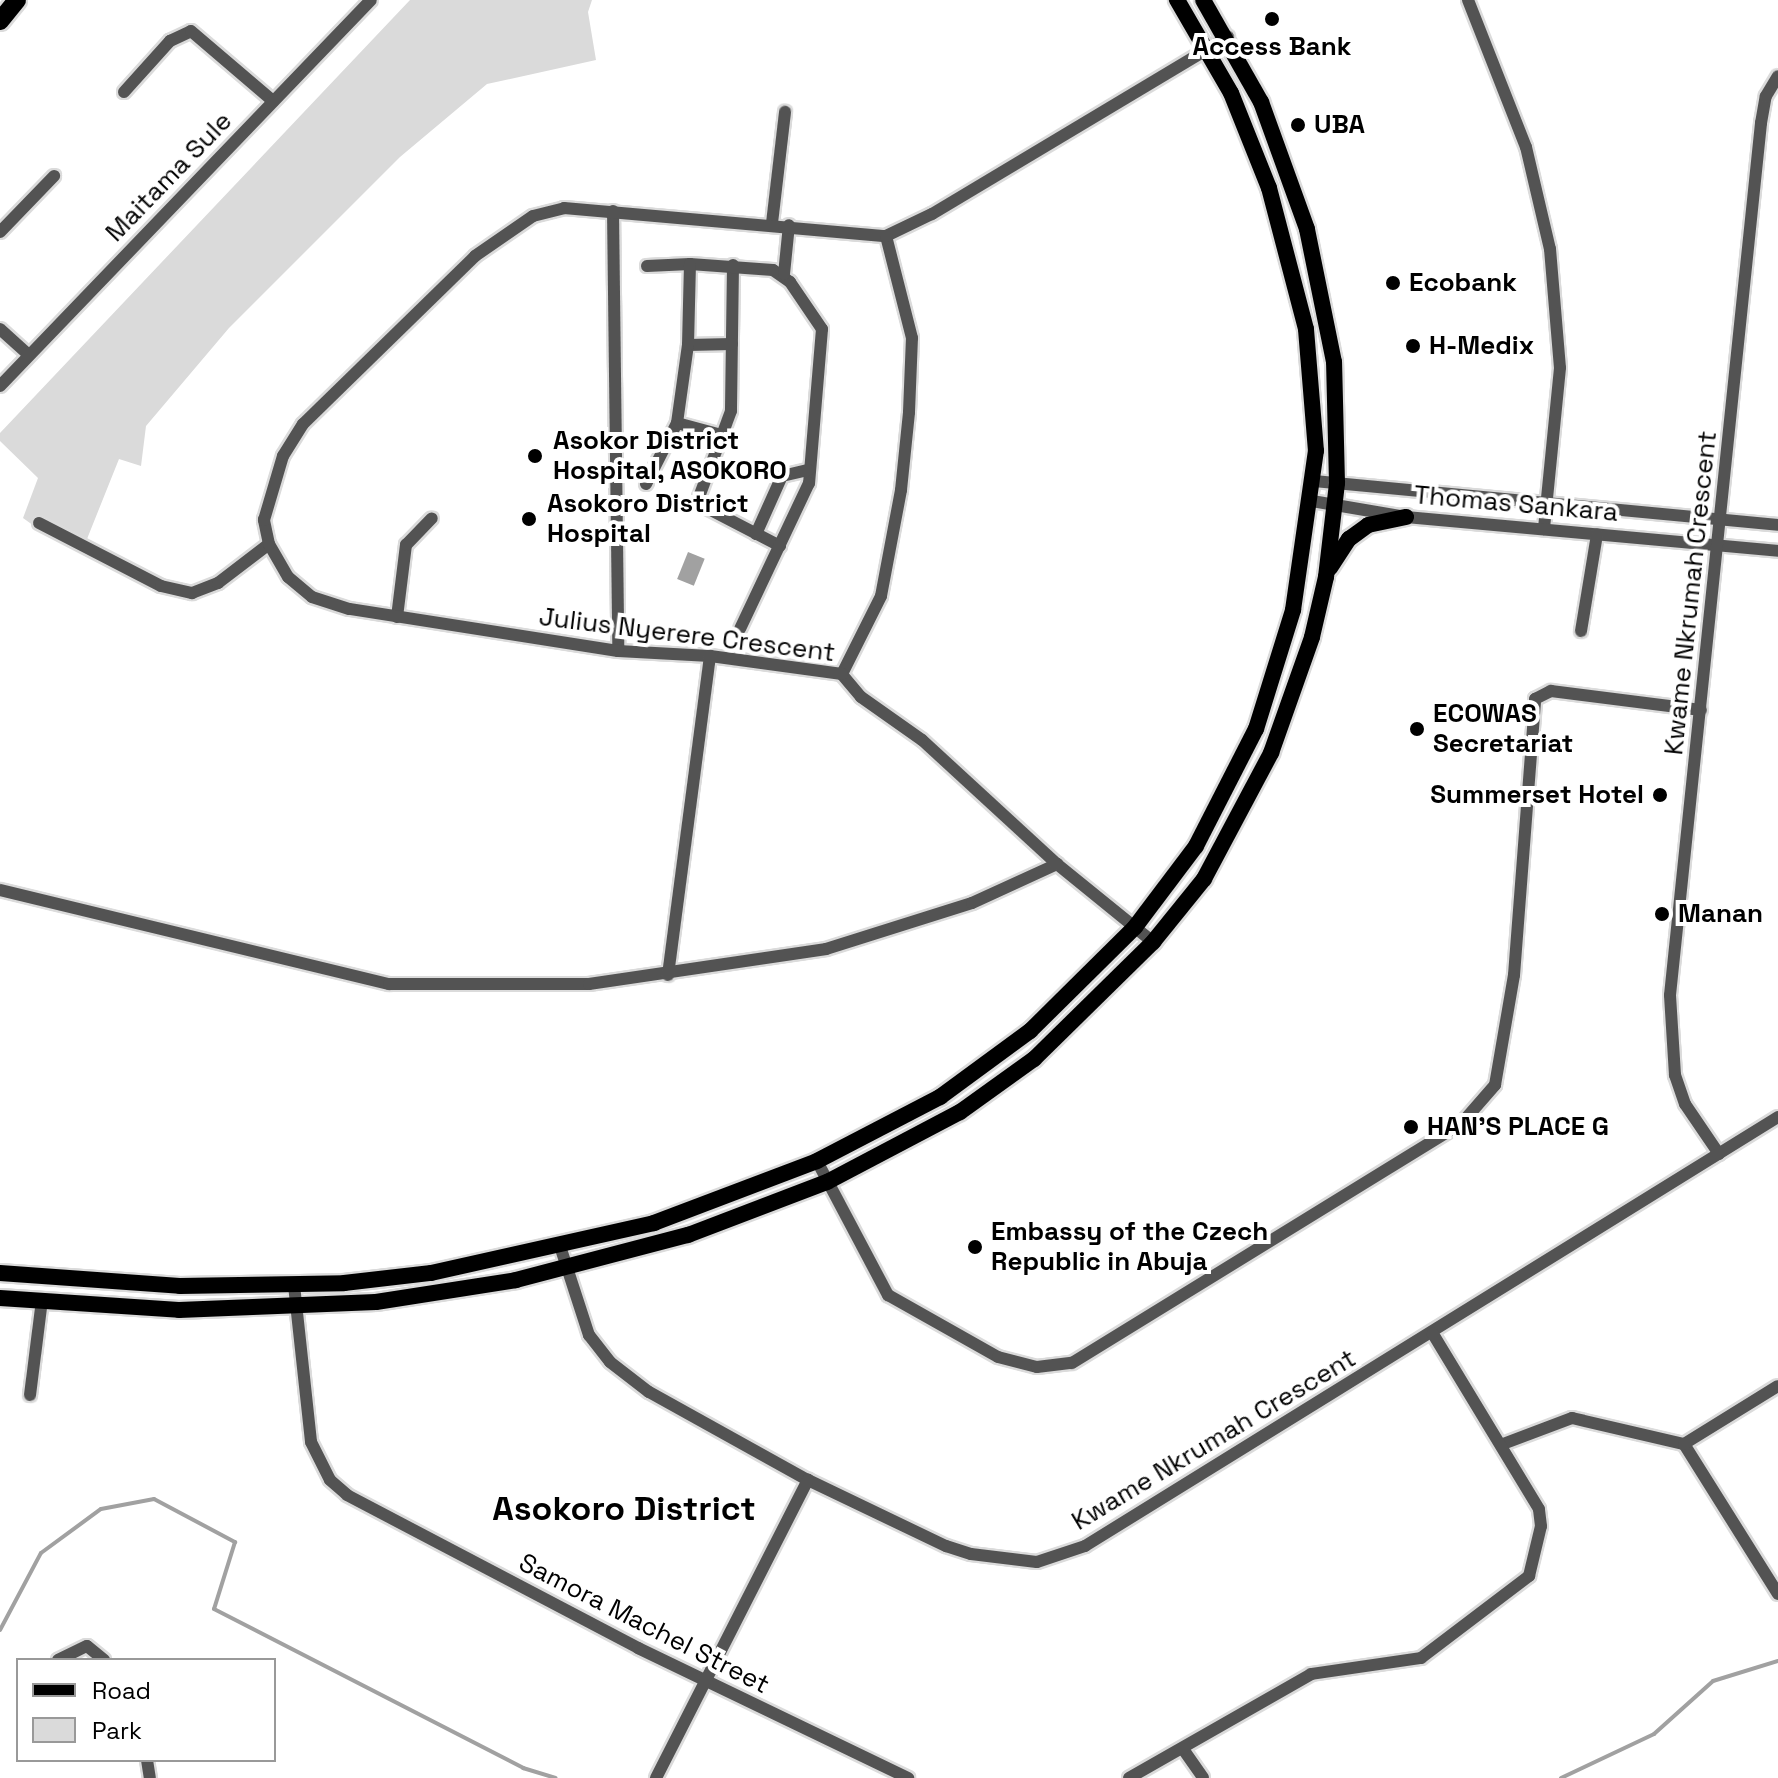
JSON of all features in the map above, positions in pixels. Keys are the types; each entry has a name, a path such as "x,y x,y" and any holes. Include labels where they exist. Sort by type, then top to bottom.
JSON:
{"highway":[{"path":"0,21 17,0"}],"main road":[{"path":"0,1273 180,1286 294,1285 431,1273 560,1246 691,1211 817,1161 897,1122 983,1067 1076,989 1135,927 1196,846 1256,729 1293,610 1314,481 1312,363 1296,281 1251,136 1209,48 1177,0"},
{"path":"0,1298 179,1310 296,1309 444,1294 566,1269 688,1235 827,1182 909,1142 998,1087 1079,1018 1153,942 1204,879 1271,753 1312,637 1326,577 1336,505 1334,362 1321,283 1286,163 1228,37 1203,0"},
{"path":"1326,577 1349,539 1368,525 1406,517"}],"street":[{"name":"Maitama Sule","path":"0,386 371,0"},
{"path":"1468,0 1526,147 1550,249 1560,368 1544,529"},
{"path":"124,92 170,41 191,31 273,101"},
{"path":"39,523 161,586 192,593 218,583 269,544 264,520 271,492 283,456 303,424 475,256 533,216 564,208 772,223 886,236 932,214 1228,37"},
{"name":"Kwame Nkrumah Crescent","path":"1719,1154 1685,1104 1670,1046 1670,995 1761,123 1766,96 1778,76"},
{"path":"772,223 785,112"},
{"path":"0,232 54,176"},
{"path":"613,211 618,651"},
{"path":"740,629 809,483 822,329 784,274 789,225"},
{"path":"842,674 881,596 901,490 909,412 912,338 886,236"},
{"path":"646,484 677,423 688,345 690,264"},
{"path":"647,266 733,265 784,274"},
{"path":"733,265 731,411 725,436 699,497 701,505 780,546"},
{"path":"0,329 29,355"},
{"path":"688,345 732,344"},
{"path":"677,423 725,436"},
{"path":"756,534 782,476 808,470"},
{"path":"1314,481 1778,525"},
{"name":"Thomas Sankara","path":"1312,501 1406,517 1778,551"},
{"path":"397,617 406,545 432,518"},
{"path":"1581,631 1597,534"},
{"name":"Julius Nyerere Crescent","path":"269,544 288,577 312,597 397,617 618,651 710,656 842,674 861,697 922,740 1057,864 1153,942"},
{"path":"668,975 710,656"},
{"path":"817,1161 888,1295 998,1357 1054,1367 1072,1363 1461,1124 1495,1085 1503,1057 1514,975 1532,708 1540,694 1551,691 1701,710"},
{"path":"0,890 389,984 589,984 668,975 859,940 972,903 1057,864"},
{"name":"Kwame Nkrumah Crescent","path":"560,1246 589,1335 610,1362 649,1392 808,1480 946,1546 1037,1562 1085,1546 1433,1334 1778,1117"},
{"name":"Samora Machel Street","path":"294,1285 311,1442 330,1480 347,1495 706,1681 908,1778"},
{"path":"30,1395 42,1300"},
{"path":"1129,1778 1311,1674 1421,1658 1518,1587 1535,1561 1539,1509 1503,1444 1433,1334"},
{"path":"1503,1444 1572,1418 1684,1444 1778,1386"},
{"path":"1684,1444 1778,1594"},
{"path":"656,1778 808,1480"},
{"path":"62,1658 87,1646 102,1658"},
{"path":"1183,1749 1203,1778"}],"green space":[{"path":"410,0 592,0 588,12 596,60 487,84 400,157 229,328 146,426 141,466 119,459 81,554 51,533 48,536 23,518 38,478 0,441 0,433"}],"shaded area":[{"path":"688,552 705,559 694,586 677,579"}],"waterway":[{"path":"0,1630 41,1553 101,1509 154,1499 235,1542 214,1609 523,1768 555,1778"},
{"path":"1561,1778 1654,1734 1713,1681 1778,1661"}],"place":[{"name":"Access Bank","path":"1272,19"},
{"name":"UBA","path":"1298,125"},
{"name":"Ecobank","path":"1393,283"},
{"name":"H-Medix","path":"1413,346"},
{"name":"Asokor District Hospital, ASOKORO","path":"535,456"},
{"name":"Asokoro District Hospital","path":"529,519"},
{"name":"ECOWAS Secretariat","path":"1417,729"},
{"name":"Summerset Hotel","path":"1660,795"},
{"name":"Manan","path":"1662,914"},
{"name":"HAN'S PLACE G","path":"1411,1127"},
{"name":"Embassy of the Czech Republic in Abuja","path":"975,1247"}],"district":[{"name":"Asokoro District","path":"624,1509"}]}
